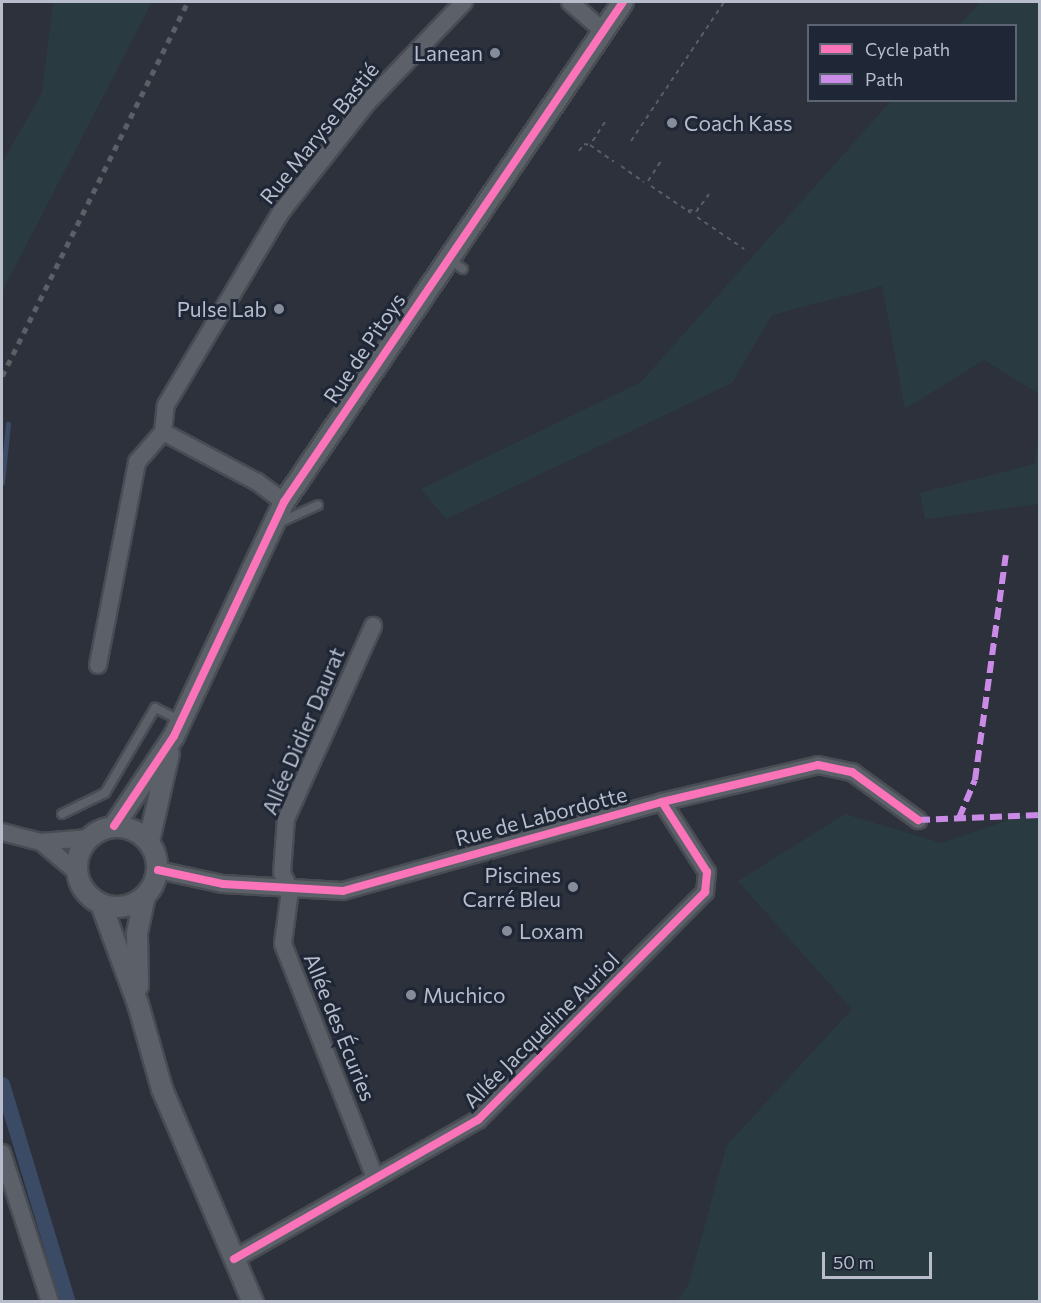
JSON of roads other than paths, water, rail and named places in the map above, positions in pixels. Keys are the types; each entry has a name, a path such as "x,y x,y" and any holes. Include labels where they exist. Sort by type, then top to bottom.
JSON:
{"street":[{"name":"Rue Maryse Bastié","path":"163,432 166,405 281,212 367,103 464,2"},
{"path":"570,2 603,30"},
{"name":"Rue de Pitoys","path":"177,728 270,526 284,502 455,264 623,2"},
{"path":"98,665 136,462 163,432 257,482 284,502"},
{"name":"Allée Didier Daurat","path":"290,890 282,873 286,819 373,626"},
{"path":"114,826 177,728"},
{"path":"138,1004 137,933 145,896 158,870 149,841 177,728"},
{"name":"Rue de Labordotte","path":"158,870 199,880 290,890 343,891 662,801 818,765 852,772 918,820"},
{"name":"Allée Jacqueline Auriol","path":"234,1259 478,1120 705,892 707,872 662,801"},
{"path":"2,832 41,842 89,838 114,826 127,827 149,841"},
{"path":"89,838 77,860 78,873 85,891 101,903 124,906 145,896"},
{"path":"41,842 78,873"},
{"name":"Allée des Écuries","path":"290,890 283,944 375,1178"},
{"path":"101,903 138,1004 162,1089 253,1302"},
{"path":"2,1153 50,1302"}],"lane":[{"path":"270,526 318,505"},
{"path":"62,814 105,793 155,708 177,728"}],"waterway":[{"path":"2,483 8,424"},
{"path":"2,1084 68,1302"}],"railway":[{"path":"2,376 188,2"}],"place":[{"name":"Lanean","path":"495,53"},
{"name":"Coach Kass","path":"672,123"},
{"name":"Pulse Lab","path":"279,309"},
{"name":"Piscines Carré Bleu","path":"573,887"},
{"name":"Loxam","path":"507,931"},
{"name":"Muchico","path":"411,995"}]}
